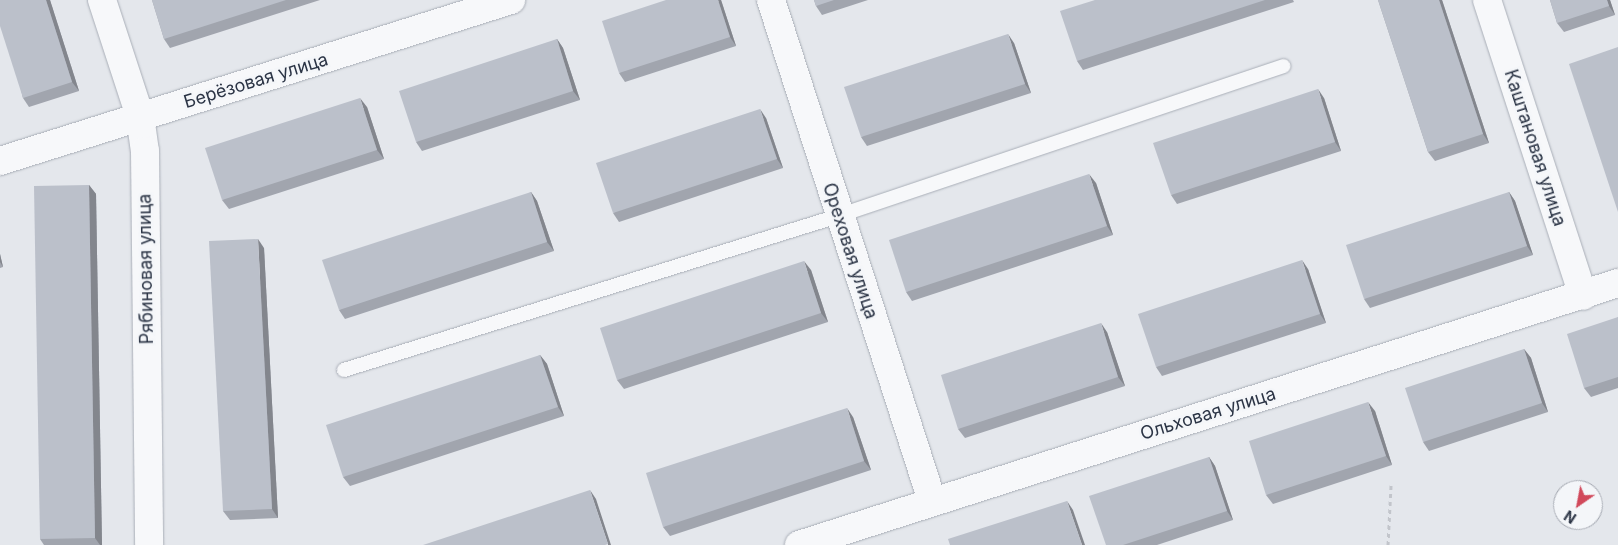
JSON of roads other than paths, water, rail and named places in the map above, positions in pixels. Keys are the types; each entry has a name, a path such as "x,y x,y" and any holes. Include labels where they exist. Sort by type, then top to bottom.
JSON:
{"street":[{"name":"Рябиновая улица","path":"102,0 140,116 145,151 149,545"},
{"name":"Берёзовая улица","path":"0,161 511,0"},
{"name":"Ореховая улица","path":"771,0 838,216 932,501"},
{"name":"Каштановая улица","path":"1486,0 1583,296"},
{"name":"Ольховая улица","path":"799,545 932,501 1583,296 1618,283"}],"lane":[{"path":"344,370 838,216 1283,66"}]}
